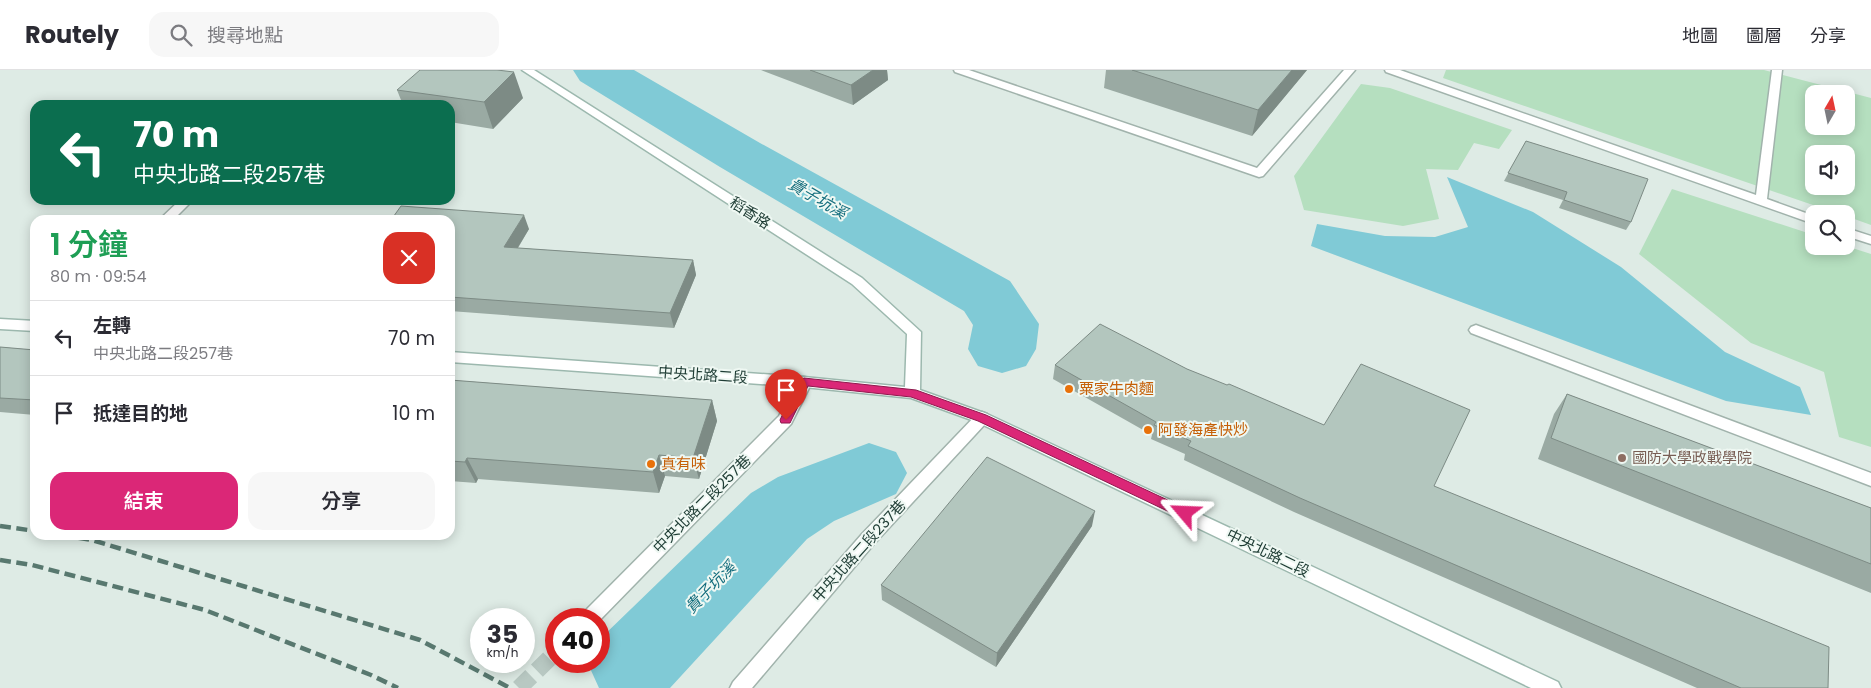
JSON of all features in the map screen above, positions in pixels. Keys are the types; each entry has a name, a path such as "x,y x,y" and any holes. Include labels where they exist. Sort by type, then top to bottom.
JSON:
{"street":[{"name":"稻香路","path":"527,70 857,281 914,332 912,393"},
{"path":"959,70 1260,173 1350,70"},
{"path":"1390,70 1805,217"},
{"path":"1761,201 1777,70"},
{"path":"170,215 182,205"},
{"path":"1855,235 1871,240"},
{"path":"0,324 30,326"},
{"path":"1476,330 1871,480"},
{"name":"中央北路二段","path":"455,357 804,382 912,393 982,418 1551,688"},
{"name":"中央北路二段257巷","path":"600,608 786,420 804,382"},
{"name":"中央北路二段237巷","path":"740,688 868,539 982,418"}],"green space":[{"path":"1446,70 1764,70 1821,85 1805,85 1805,135 1855,135 1855,94 1871,98 1871,225 1855,219 1855,205 1813,205 1443,78"},
{"path":"1361,84 1390,88 1512,130 1499,149 1474,143 1458,170 1426,169 1439,219 1403,226 1304,210 1294,176"},
{"path":"1672,189 1805,232 1805,255 1855,255 1855,249 1871,254 1871,447 1839,437 1824,372 1751,343 1639,254"}],"water":[{"path":"1447,177 1533,212 1621,267 1725,352 1800,387 1811,415 1726,401 1311,246 1317,224 1385,236 1435,237 1468,227"}],"building":[{"path":"420,70 497,70 514,72 484,102 397,90"},
{"path":"810,70 873,70 851,85"},
{"path":"1132,70 1292,70 1258,110"},
{"path":"1526,141 1648,179 1631,222 1564,200 1567,192 1508,173"},
{"path":"401,206 524,215 504,247 693,260 670,313 455,297 455,215 395,215"},
{"path":"1100,324 1187,369 1227,385 1229,384 1324,425 1361,364 1470,410 1434,486 1829,647 1828,688 1741,688 1300,498 1188,446 1191,441 1154,425 1156,422 1055,365"},
{"path":"0,347 30,350 30,400 0,398"},
{"path":"455,380 712,400 693,458 659,455 653,472 467,458 465,462 455,461"},
{"path":"1567,394 1871,508 1871,564 1551,438"},
{"path":"987,457 1095,511 997,653 881,585"}],"waterway":[{"name":"貴子坑溪","path":"598,70 740,155 987,296 1006,324 1002,349"},
{"name":"貴子坑溪","path":"633,666 779,516 806,499 869,473"}],"tunnel":[{"path":"519,688 545,663"}],"railway":[{"path":"0,526 30,530"},
{"path":"92,540 420,640 510,688"},
{"path":"0,560 32,565 205,610 371,675 398,688"}],"place":[{"name":"粟家牛肉麵","path":"1069,389"},
{"name":"阿發海產快炒","path":"1148,430"},
{"name":"國防大學政戰學院","path":"1622,458"},
{"name":"真有味","path":"651,464"}],"route":[{"path":"786,420 804,382 912,393 982,418 1185,513"}]}
